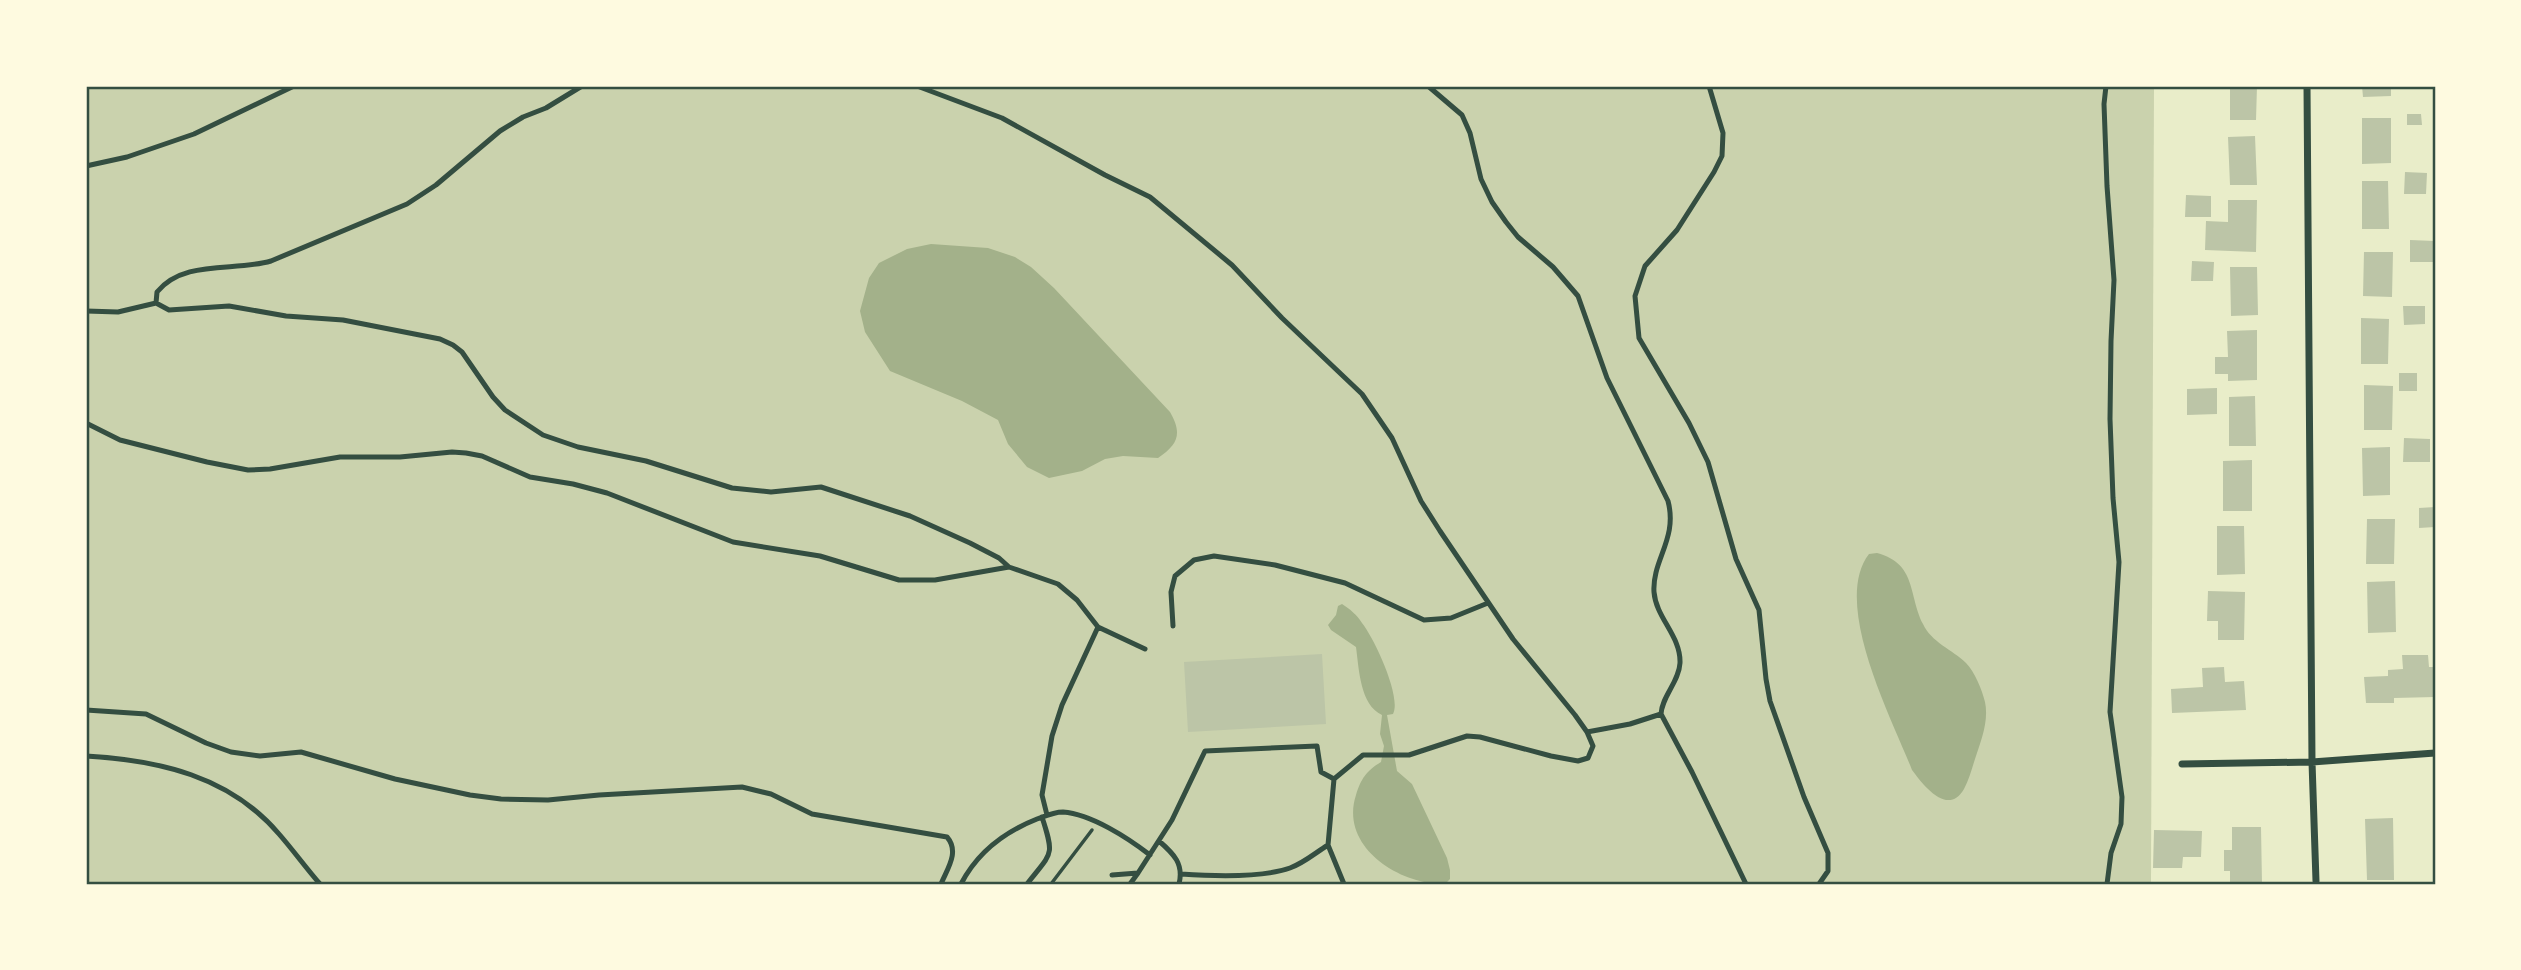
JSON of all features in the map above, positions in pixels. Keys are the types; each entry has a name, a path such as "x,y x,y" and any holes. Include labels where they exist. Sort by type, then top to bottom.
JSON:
{"street":[{"path":"2307,86 2312,762 2316,881"},
{"path":"2182,764 2312,762 2435,754"}],"lane":[{"path":"86,166 127,157 194,134 293,86"},
{"path":"156,303 157,292 177,276 205,269 253,266 271,261 399,208 436,186 506,127 546,108 582,86"},
{"path":"917,86 1002,118 1104,176 1145,194 1213,248 1362,394 1392,438 1430,516 1513,639 1587,732 1593,746 1590,755 1584,760 1551,757 1474,736 1455,738 1409,755 1363,755 1334,779 1328,845 1344,884"},
{"path":"1428,86 1462,115 1481,179 1506,222 1518,237 1560,273 1578,296 1607,378 1668,501 1669,533 1655,577 1654,592 1656,602 1679,650 1680,664 1677,676 1664,700 1661,714 1746,884"},
{"path":"1709,86 1723,133 1722,156 1677,230 1645,266 1635,296 1636,323 1639,338 1689,423 1708,462 1735,559 1759,610 1770,701 1804,797 1828,853 1828,871 1819,884"},
{"path":"2106,86 2106,163 2115,280 2110,419 2119,562 2110,712 2122,797 2122,824 2111,853 2107,884"},
{"path":"86,311 118,312 156,303 169,310 229,306 286,316 353,322 440,339 462,352 505,410 533,430 554,440 646,461 743,490 771,492 828,488 861,502 926,522 999,558 1009,567 1058,584 1077,600 1098,627 1145,649"},
{"path":"86,423 120,440 248,470 340,457 400,457 452,452 482,456 530,477 607,493 733,542 820,556 898,580 936,580 1009,567"},
{"path":"1173,626 1171,592 1175,576 1194,560 1214,556 1275,565 1345,583 1424,620 1451,618 1488,603"},
{"path":"1027,884 1051,850 1041,794 1052,736 1062,705 1098,627"},
{"path":"86,710 146,714 206,743 232,752 260,756 301,751 395,779 501,799 548,800 599,794 662,793 723,786 757,790 813,814 947,837 953,844 954,852 941,884"},
{"path":"1587,732 1630,724 1661,714"},
{"path":"1130,884 1182,801 1205,751 1317,746 1321,772 1334,779"},
{"path":"86,756 159,764 214,784 267,821 320,884"},
{"path":"961,884 972,865 989,847 1009,833 1045,816 1065,812 1117,833 1150,855"},
{"path":"1159,841 1175,857 1181,874 1179,884"},
{"path":"1181,874 1208,876 1282,870 1298,864 1328,845"},
{"path":"1112,875 1138,873"}],"path":[{"path":"1051,884 1097,824"}],"shaded area":[{"path":"86,86 2154,86 2151,884 86,884"},
{"path":"931,244 988,248 1015,257 1031,267 1170,412 1177,432 1170,448 1158,458 1123,456 1105,459 1082,471 1049,478 1027,467 1008,444 998,420 962,401 890,371 865,332 860,311 869,278 879,263 907,249"},
{"path":"1877,553 1890,558 1905,572 1923,624 1937,641 1969,667 1984,697 1986,716 1980,745 1964,789 1958,797 1951,800 1936,796 1912,770 1869,661 1857,601 1859,575 1869,554"},
{"path":"1342,604 1356,615 1367,631 1385,668 1394,695 1393,714 1387,715 1397,771 1412,784 1447,858 1450,879 1445,884 1428,883 1393,870 1377,859 1356,831 1353,814 1356,795 1365,776 1381,762 1384,746 1380,734 1382,715 1369,703 1365,695 1356,647 1328,625 1336,615 1338,606"}],"building":[{"path":"2230,86 2257,86 2256,120 2230,120"},
{"path":"2362,86 2391,86 2391,96 2363,97"},
{"path":"2407,114 2421,114 2422,125 2407,125"},
{"path":"2362,118 2391,118 2391,163 2362,164"},
{"path":"2255,136 2257,185 2230,185 2228,137"},
{"path":"2405,172 2427,173 2426,194 2404,194"},
{"path":"2362,181 2388,181 2389,229 2362,229"},
{"path":"2186,195 2211,196 2211,217 2185,217"},
{"path":"2228,200 2257,200 2256,252 2205,250 2206,221 2228,222"},
{"path":"2410,240 2435,241 2435,262 2410,262"},
{"path":"2364,252 2393,252 2392,297 2363,296"},
{"path":"2192,261 2214,262 2213,281 2191,281"},
{"path":"2230,267 2257,267 2258,315 2231,316"},
{"path":"2403,306 2425,306 2425,324 2404,325"},
{"path":"2361,318 2389,319 2388,364 2361,364"},
{"path":"2257,330 2257,380 2228,381 2228,374 2215,374 2215,357 2228,357 2227,331"},
{"path":"2399,373 2417,373 2417,391 2399,391"},
{"path":"2364,385 2393,386 2392,430 2364,430"},
{"path":"2217,388 2217,414 2187,415 2187,389"},
{"path":"2255,396 2256,446 2229,446 2229,397"},
{"path":"2404,438 2430,439 2430,462 2403,462"},
{"path":"2390,447 2390,495 2363,496 2362,448"},
{"path":"2252,460 2252,511 2223,511 2223,461"},
{"path":"2435,507 2435,527 2419,528 2419,508"},
{"path":"2367,519 2395,519 2394,564 2366,564"},
{"path":"2217,526 2244,526 2245,574 2217,575"},
{"path":"2395,581 2396,632 2368,633 2367,582"},
{"path":"2208,591 2245,592 2244,640 2218,640 2218,621 2207,621"},
{"path":"1322,654 1326,724 1188,732 1184,662"},
{"path":"2402,655 2428,655 2429,667 2435,667 2435,697 2394,698 2394,703 2366,703 2364,677 2388,676 2388,670 2403,669"},
{"path":"2224,667 2225,682 2244,681 2246,710 2172,713 2171,689 2203,687 2202,668"},
{"path":"2393,818 2394,880 2367,880 2365,819"},
{"path":"2232,827 2261,827 2262,884 2230,884 2230,871 2224,871 2224,850 2232,850"},
{"path":"2154,830 2202,831 2201,857 2183,857 2182,868 2153,868"}]}
